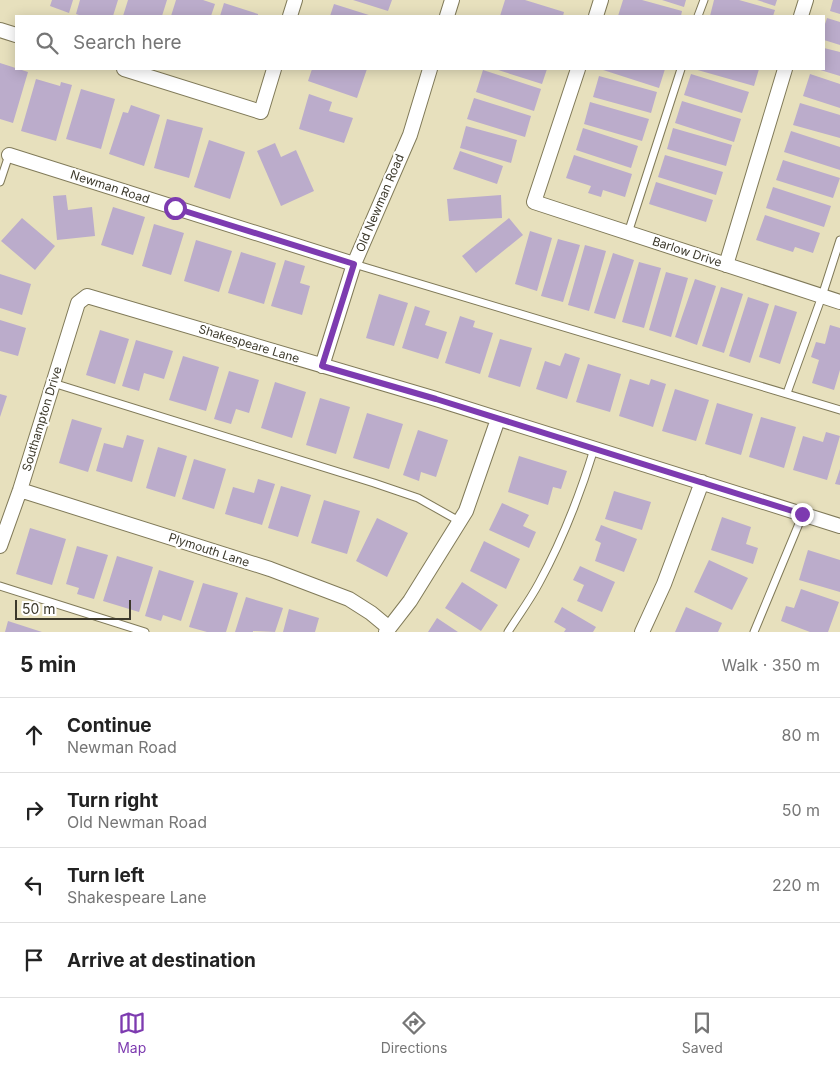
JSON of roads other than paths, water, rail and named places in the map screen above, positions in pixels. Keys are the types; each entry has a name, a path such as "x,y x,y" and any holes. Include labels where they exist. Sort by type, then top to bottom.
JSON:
{"street":[{"path":"290,15 295,0"},
{"path":"447,15 452,0"},
{"path":"596,15 601,0"},
{"path":"801,15 806,0"},
{"path":"0,30 15,35"},
{"path":"127,70 262,112 274,70"},
{"name":"Old Newman Road","path":"322,366 354,264 410,135 430,70"},
{"name":"Barlow Drive","path":"578,70 534,202 840,302"},
{"path":"726,265 785,70"},
{"name":"Newman Road","path":"9,155 354,264"},
{"name":"Shakespeare Lane","path":"87,296 436,399 840,526"},
{"name":"Southampton Drive","path":"0,546 20,490 78,302 87,296"},
{"path":"388,630 410,601 466,510 498,419"},
{"path":"642,632 664,584 702,482"},
{"name":"Plymouth Lane","path":"20,490 279,572 349,599 371,613 388,630"}],"lane":[{"path":"698,15 704,0"},
{"path":"628,233 682,70"},
{"path":"0,182 9,155"},
{"path":"787,393 840,240"},
{"path":"354,264 840,410"},
{"path":"53,383 374,483 418,498 459,521"},
{"path":"508,632 539,583 563,533 581,491 594,448"},
{"path":"754,632 802,514"},
{"path":"0,586 145,632"}]}
